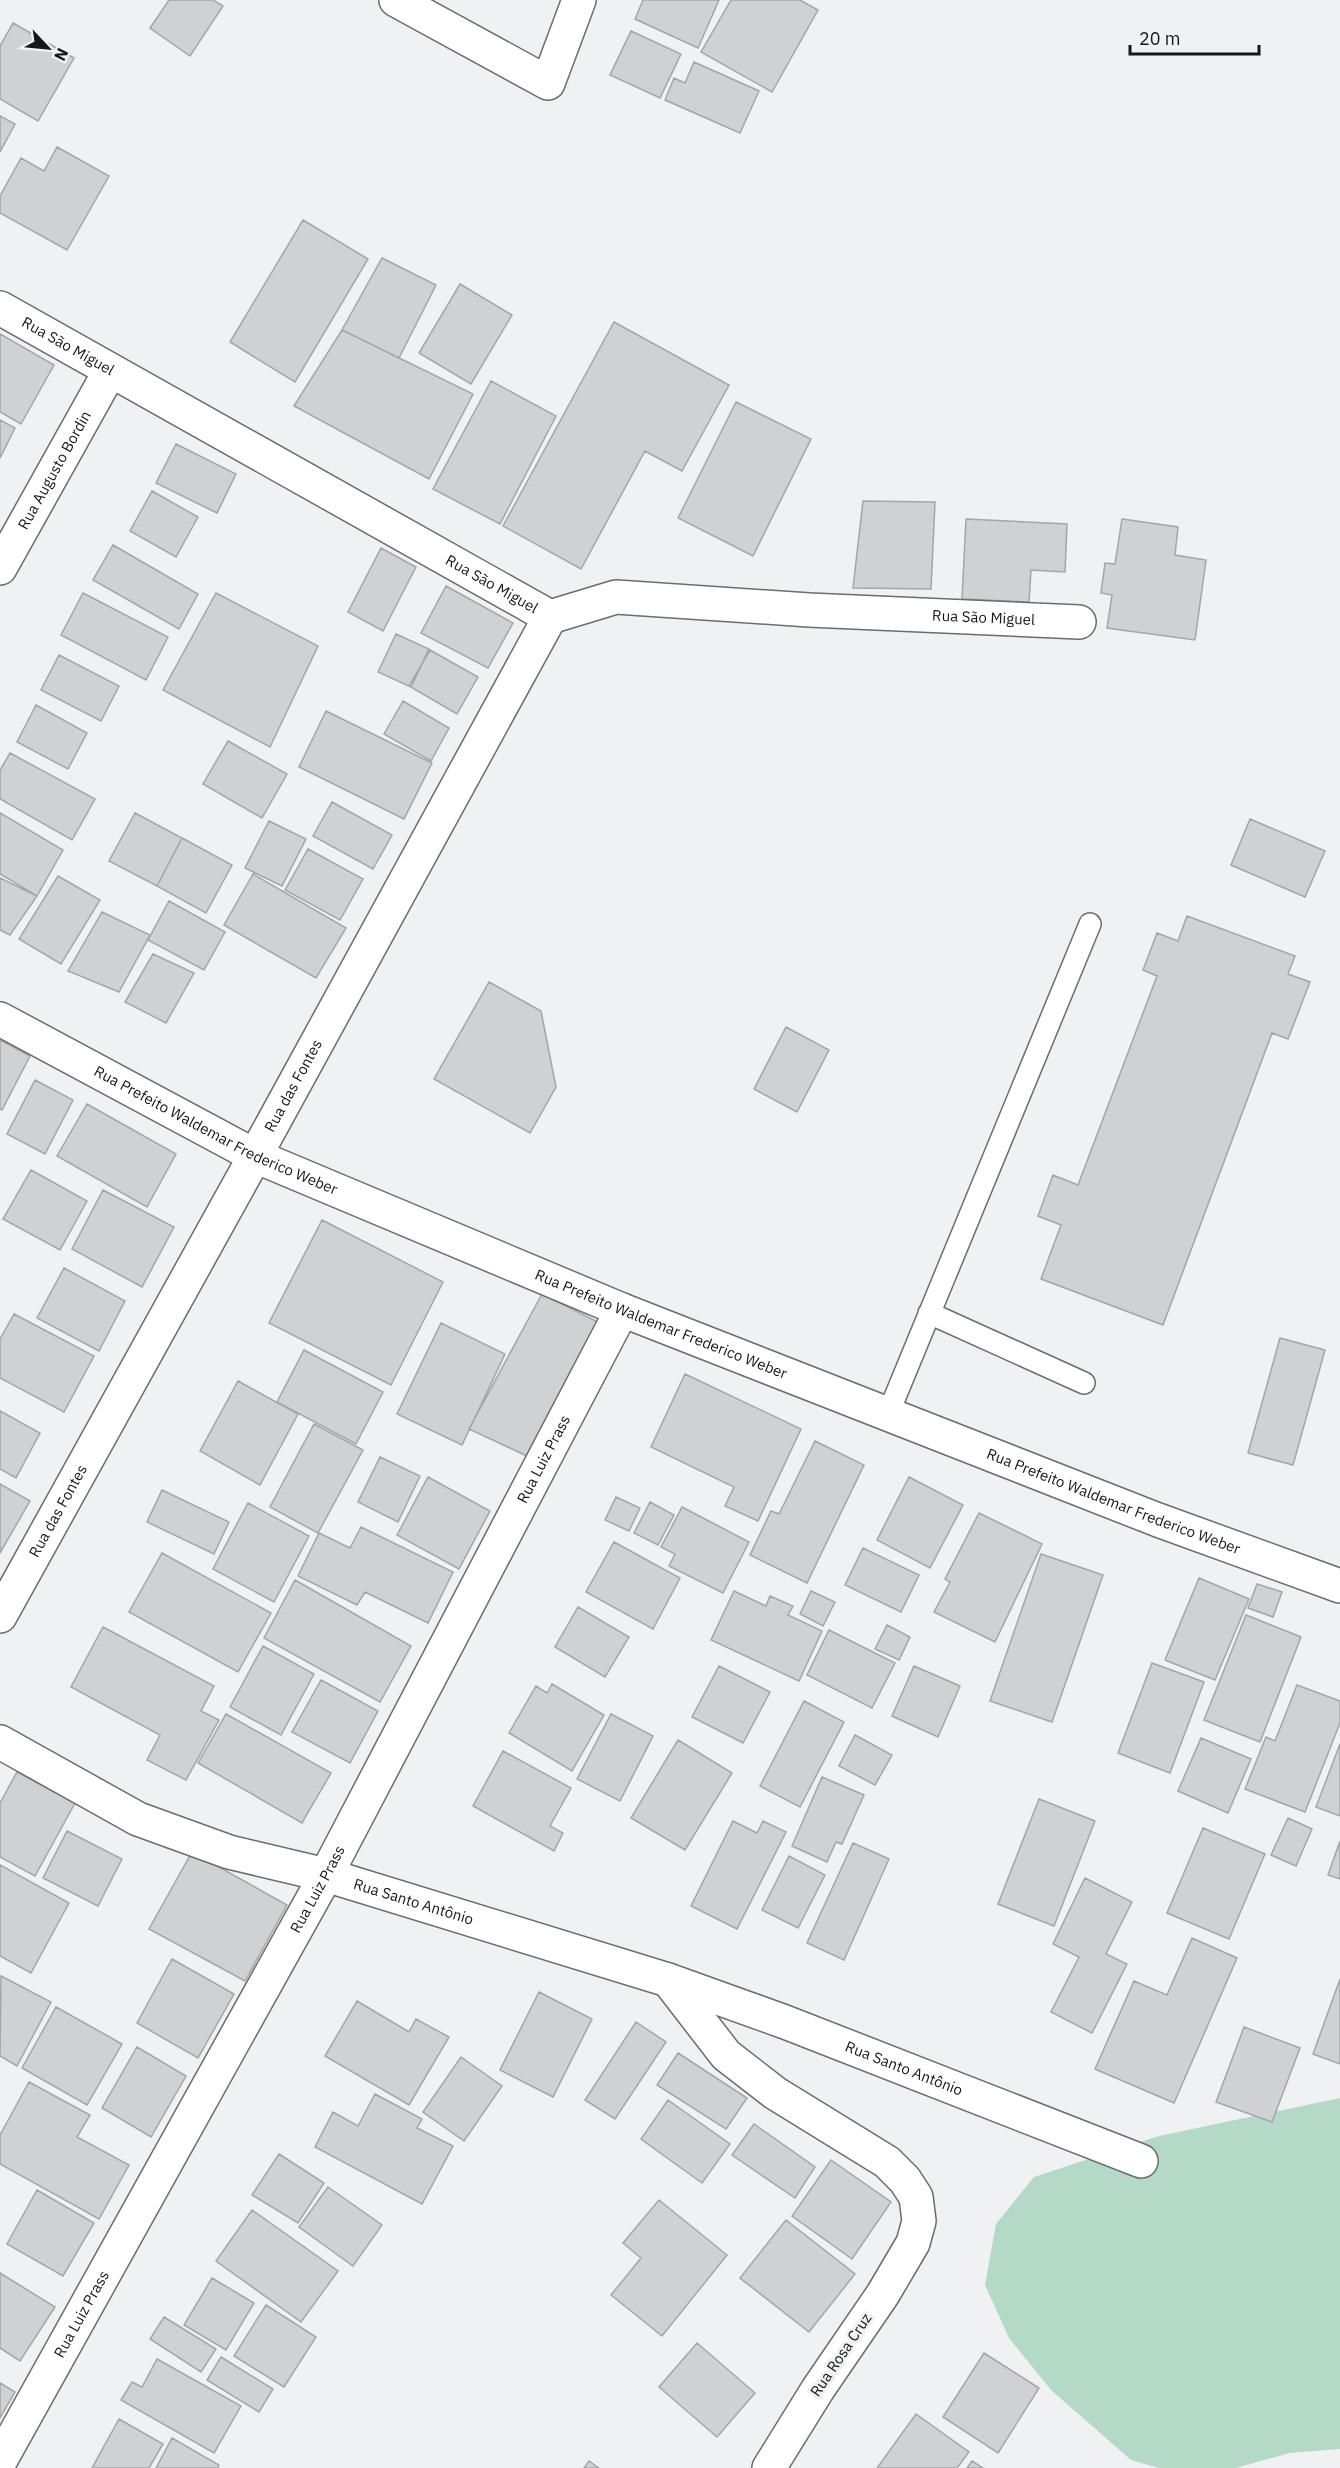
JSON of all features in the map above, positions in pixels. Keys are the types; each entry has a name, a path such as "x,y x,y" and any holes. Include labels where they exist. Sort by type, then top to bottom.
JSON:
{"street":[{"path":"396,0 548,83 579,0"},
{"name":"Rua São Miguel","path":"0,308 550,617 616,597 1079,622"},
{"name":"Rua Augusto Bordin","path":"0,568 110,371"},
{"name":"Rua das Fontes","path":"0,1616 550,617"},
{"name":"Rua Prefeito Waldemar Frederico Weber","path":"0,1019 255,1156 622,1310 1158,1520 1340,1586"},
{"name":"Rua Luiz Prass","path":"0,2461 326,1875 622,1310"},
{"name":"Rua Santo Antônio","path":"0,1742 138,1819 229,1852 326,1875 668,1980 796,2026 1141,2161"},
{"name":"Rua Rosa Cruz","path":"668,1980 726,2055 774,2093 887,2162 905,2180 916,2198 919,2221 913,2243 883,2294 830,2371 769,2468"}],"lane":[{"path":"888,1414 1090,924"},
{"path":"929,1313 1084,1383"}],"green space":[{"path":"1340,2098 1340,2449 1289,2453 1236,2468 1159,2468 1131,2460 1051,2390 1009,2338 985,2285 996,2224 1034,2177 1159,2136"}],"building":[{"path":"169,0 213,0 223,6 190,56 150,28"},
{"path":"643,0 719,0 698,48 635,19"},
{"path":"731,0 800,0 818,10 772,92 701,52"},
{"path":"13,23 74,58 38,121 0,99 0,46"},
{"path":"631,31 681,54 660,98 610,75"},
{"path":"694,62 759,91 740,133 665,100 674,78 685,83"},
{"path":"0,116 15,124 0,152"},
{"path":"57,147 109,176 67,250 0,213 0,196 21,158 44,171"},
{"path":"303,220 368,259 295,382 230,342"},
{"path":"382,258 436,285 399,358 342,330"},
{"path":"460,284 512,315 471,384 419,353"},
{"path":"614,322 729,385 682,471 645,451 581,569 503,526"},
{"path":"342,330 473,394 429,479 294,406"},
{"path":"0,334 54,365 21,424 0,412"},
{"path":"491,381 556,416 500,524 433,489"},
{"path":"736,402 811,439 753,556 678,518"},
{"path":"0,420 15,428 0,458"},
{"path":"176,444 236,474 217,513 156,483"},
{"path":"152,491 198,517 176,557 130,531"},
{"path":"863,501 935,502 931,589 853,588"},
{"path":"966,519 1067,524 1065,572 1031,570 1029,602 962,599"},
{"path":"1122,519 1178,527 1175,555 1206,560 1195,640 1107,628 1112,595 1101,593 1105,563 1115,564"},
{"path":"113,545 198,594 179,629 93,580"},
{"path":"381,548 416,567 383,631 348,612"},
{"path":"446,586 513,623 488,668 421,633"},
{"path":"83,593 168,637 146,680 61,635"},
{"path":"216,593 318,646 270,747 163,690"},
{"path":"396,634 429,649 411,687 378,672"},
{"path":"430,650 478,677 457,714 409,686"},
{"path":"59,655 119,686 101,721 41,690"},
{"path":"403,701 449,728 431,761 384,734"},
{"path":"36,705 87,733 68,769 17,742"},
{"path":"326,711 432,763 404,819 299,767"},
{"path":"228,741 287,774 262,818 203,784"},
{"path":"10,753 95,799 72,840 0,799 0,770"},
{"path":"332,802 392,835 373,869 313,836"},
{"path":"0,813 63,850 37,896 0,874"},
{"path":"135,813 182,838 157,886 109,861"},
{"path":"1250,819 1325,851 1305,897 1231,865"},
{"path":"269,821 306,839 282,886 245,868"},
{"path":"182,838 232,865 206,913 157,886"},
{"path":"308,849 363,879 340,920 285,890"},
{"path":"253,874 346,928 316,978 224,925"},
{"path":"58,876 100,900 61,964 19,939"},
{"path":"0,878 37,896 10,935 0,930"},
{"path":"169,901 225,932 204,970 148,940"},
{"path":"102,912 150,935 119,992 68,971"},
{"path":"1187,916 1295,956 1288,974 1310,982 1288,1039 1272,1033 1163,1325 1041,1279 1061,1225 1038,1216 1053,1175 1078,1185 1157,976 1143,970 1157,933 1178,941"},
{"path":"153,954 194,973 166,1023 125,1002"},
{"path":"489,982 541,1011 556,1087 530,1133 434,1079"},
{"path":"786,1027 829,1050 797,1112 754,1089"},
{"path":"0,1040 30,1056 2,1110 0,1109"},
{"path":"35,1080 73,1100 45,1154 7,1134"},
{"path":"87,1104 176,1154 147,1207 57,1156"},
{"path":"31,1170 87,1201 60,1250 3,1219"},
{"path":"103,1190 174,1227 142,1287 72,1249"},
{"path":"322,1220 443,1282 391,1385 269,1323"},
{"path":"64,1268 125,1301 99,1351 37,1318"},
{"path":"542,1294 598,1322 529,1457 469,1429"},
{"path":"14,1314 94,1356 64,1412 0,1378 0,1339"},
{"path":"441,1323 505,1354 462,1445 397,1414"},
{"path":"1280,1338 1325,1350 1293,1465 1248,1453"},
{"path":"304,1350 383,1392 356,1444 277,1402"},
{"path":"685,1374 801,1429 758,1521 725,1506 734,1487 651,1447"},
{"path":"238,1381 298,1414 260,1485 200,1451"},
{"path":"0,1411 40,1433 16,1478 0,1469"},
{"path":"314,1424 363,1450 318,1533 270,1507"},
{"path":"815,1441 864,1465 807,1583 750,1555 771,1511 779,1514"},
{"path":"380,1457 420,1476 398,1522 358,1502"},
{"path":"428,1477 490,1511 459,1569 397,1535"},
{"path":"909,1477 963,1505 930,1568 877,1540"},
{"path":"0,1484 30,1501 0,1553"},
{"path":"162,1490 229,1522 214,1554 147,1522"},
{"path":"616,1497 640,1508 629,1531 605,1520"},
{"path":"650,1502 674,1515 658,1545 634,1533"},
{"path":"248,1503 309,1536 274,1602 213,1569"},
{"path":"682,1507 749,1542 723,1593 669,1566 675,1554 661,1547"},
{"path":"979,1513 1042,1544 995,1642 934,1612 950,1582 945,1579"},
{"path":"361,1527 453,1572 428,1623 365,1592 357,1605 298,1576 319,1533 350,1548"},
{"path":"614,1542 680,1578 653,1629 586,1592"},
{"path":"863,1548 919,1575 901,1612 845,1585"},
{"path":"162,1553 271,1613 238,1672 129,1612"},
{"path":"1041,1554 1103,1575 1052,1722 990,1701"},
{"path":"1199,1578 1249,1599 1215,1680 1165,1660"},
{"path":"295,1580 411,1646 380,1702 264,1638"},
{"path":"1257,1584 1282,1592 1273,1617 1248,1608"},
{"path":"734,1591 766,1606 770,1596 793,1606 788,1615 822,1631 799,1681 711,1640"},
{"path":"811,1591 835,1602 823,1626 800,1614"},
{"path":"578,1607 629,1637 605,1677 555,1647"},
{"path":"1246,1615 1301,1637 1260,1742 1204,1720"},
{"path":"887,1625 910,1637 899,1660 875,1649"},
{"path":"103,1627 214,1686 201,1711 219,1720 186,1780 147,1760 160,1735 71,1687"},
{"path":"829,1630 895,1663 872,1708 807,1675"},
{"path":"263,1646 314,1674 281,1735 230,1707"},
{"path":"1152,1663 1204,1682 1170,1773 1118,1753"},
{"path":"719,1666 770,1692 743,1743 692,1717"},
{"path":"914,1666 960,1686 938,1737 892,1716"},
{"path":"321,1680 378,1711 350,1763 292,1732"},
{"path":"552,1684 604,1715 572,1771 509,1733 536,1686 547,1693"},
{"path":"1297,1685 1340,1701 1340,1723 1305,1812 1245,1789 1266,1737 1275,1741"},
{"path":"804,1701 844,1722 800,1807 760,1786"},
{"path":"226,1714 331,1773 302,1823 198,1763"},
{"path":"611,1714 653,1736 620,1801 577,1779"},
{"path":"855,1735 892,1755 875,1785 839,1766"},
{"path":"1201,1738 1251,1759 1228,1813 1178,1791"},
{"path":"678,1740 732,1773 685,1850 631,1818"},
{"path":"1340,1744 1340,1816 1316,1807"},
{"path":"503,1751 571,1788 550,1826 563,1833 554,1851 473,1806"},
{"path":"17,1772 75,1803 35,1876 0,1857 0,1803"},
{"path":"822,1777 864,1795 842,1844 836,1842 827,1862 792,1846"},
{"path":"1039,1799 1095,1821 1054,1926 998,1904"},
{"path":"1288,1818 1312,1829 1296,1866 1271,1855"},
{"path":"733,1821 757,1833 763,1821 786,1832 737,1929 691,1906"},
{"path":"1203,1828 1265,1854 1229,1939 1167,1913"},
{"path":"67,1831 122,1859 98,1906 43,1878"},
{"path":"1340,1841 1340,1879 1328,1875"},
{"path":"853,1843 889,1859 844,1960 807,1943"},
{"path":"192,1852 287,1905 245,1981 149,1929"},
{"path":"789,1856 825,1875 798,1928 762,1910"},
{"path":"0,1865 69,1903 31,1973 0,1956"},
{"path":"1085,1878 1132,1902 1106,1954 1127,1964 1092,2033 1051,2012 1079,1957 1053,1944"},
{"path":"1192,1938 1237,1958 1174,2103 1095,2069 1134,1981 1167,1995"},
{"path":"172,1959 234,1994 198,2058 137,2023"},
{"path":"1,1976 51,2002 17,2066 0,2056"},
{"path":"1340,1979 1340,2064 1313,2054"},
{"path":"539,1992 592,2019 553,2097 500,2070"},
{"path":"357,2001 409,2032 416,2019 449,2037 409,2105 325,2056"},
{"path":"56,2007 122,2044 87,2105 22,2068"},
{"path":"636,2022 666,2042 615,2119 585,2100"},
{"path":"1244,2027 1300,2048 1272,2122 1216,2102"},
{"path":"137,2047 186,2076 151,2137 102,2108"},
{"path":"678,2053 747,2098 726,2129 657,2085"},
{"path":"461,2057 502,2086 464,2141 423,2112"},
{"path":"29,2082 90,2115 77,2137 129,2165 99,2219 0,2164 0,2135"},
{"path":"375,2094 422,2119 417,2128 453,2146 422,2204 315,2147 333,2112 358,2126"},
{"path":"668,2100 730,2144 702,2183 641,2139"},
{"path":"754,2124 815,2167 795,2198 732,2155"},
{"path":"279,2154 324,2183 298,2223 252,2195"},
{"path":"831,2160 891,2202 852,2259 792,2216"},
{"path":"328,2187 382,2225 353,2266 299,2227"},
{"path":"37,2190 94,2223 63,2276 7,2244"},
{"path":"659,2200 727,2255 662,2336 611,2295 641,2258 623,2243"},
{"path":"252,2210 338,2271 301,2322 216,2261"},
{"path":"786,2220 855,2274 809,2332 740,2278"},
{"path":"0,2273 55,2307 20,2361 0,2348"},
{"path":"212,2278 254,2303 226,2350 184,2325"},
{"path":"266,2305 316,2337 284,2387 234,2356"},
{"path":"164,2317 216,2349 201,2372 150,2339"},
{"path":"697,2343 755,2393 717,2437 659,2387"},
{"path":"984,2353 1039,2388 998,2453 943,2417"},
{"path":"221,2357 273,2389 259,2412 207,2380"},
{"path":"157,2359 241,2406 214,2453 121,2400 132,2382 142,2387"},
{"path":"0,2383 15,2392 0,2418"},
{"path":"916,2414 969,2452 957,2468 877,2468"},
{"path":"119,2419 163,2444 149,2468 92,2468"},
{"path":"172,2438 219,2465 218,2468 156,2468"},
{"path":"589,2461 599,2468 584,2468"},
{"path":"972,2461 983,2468 967,2468"}]}
